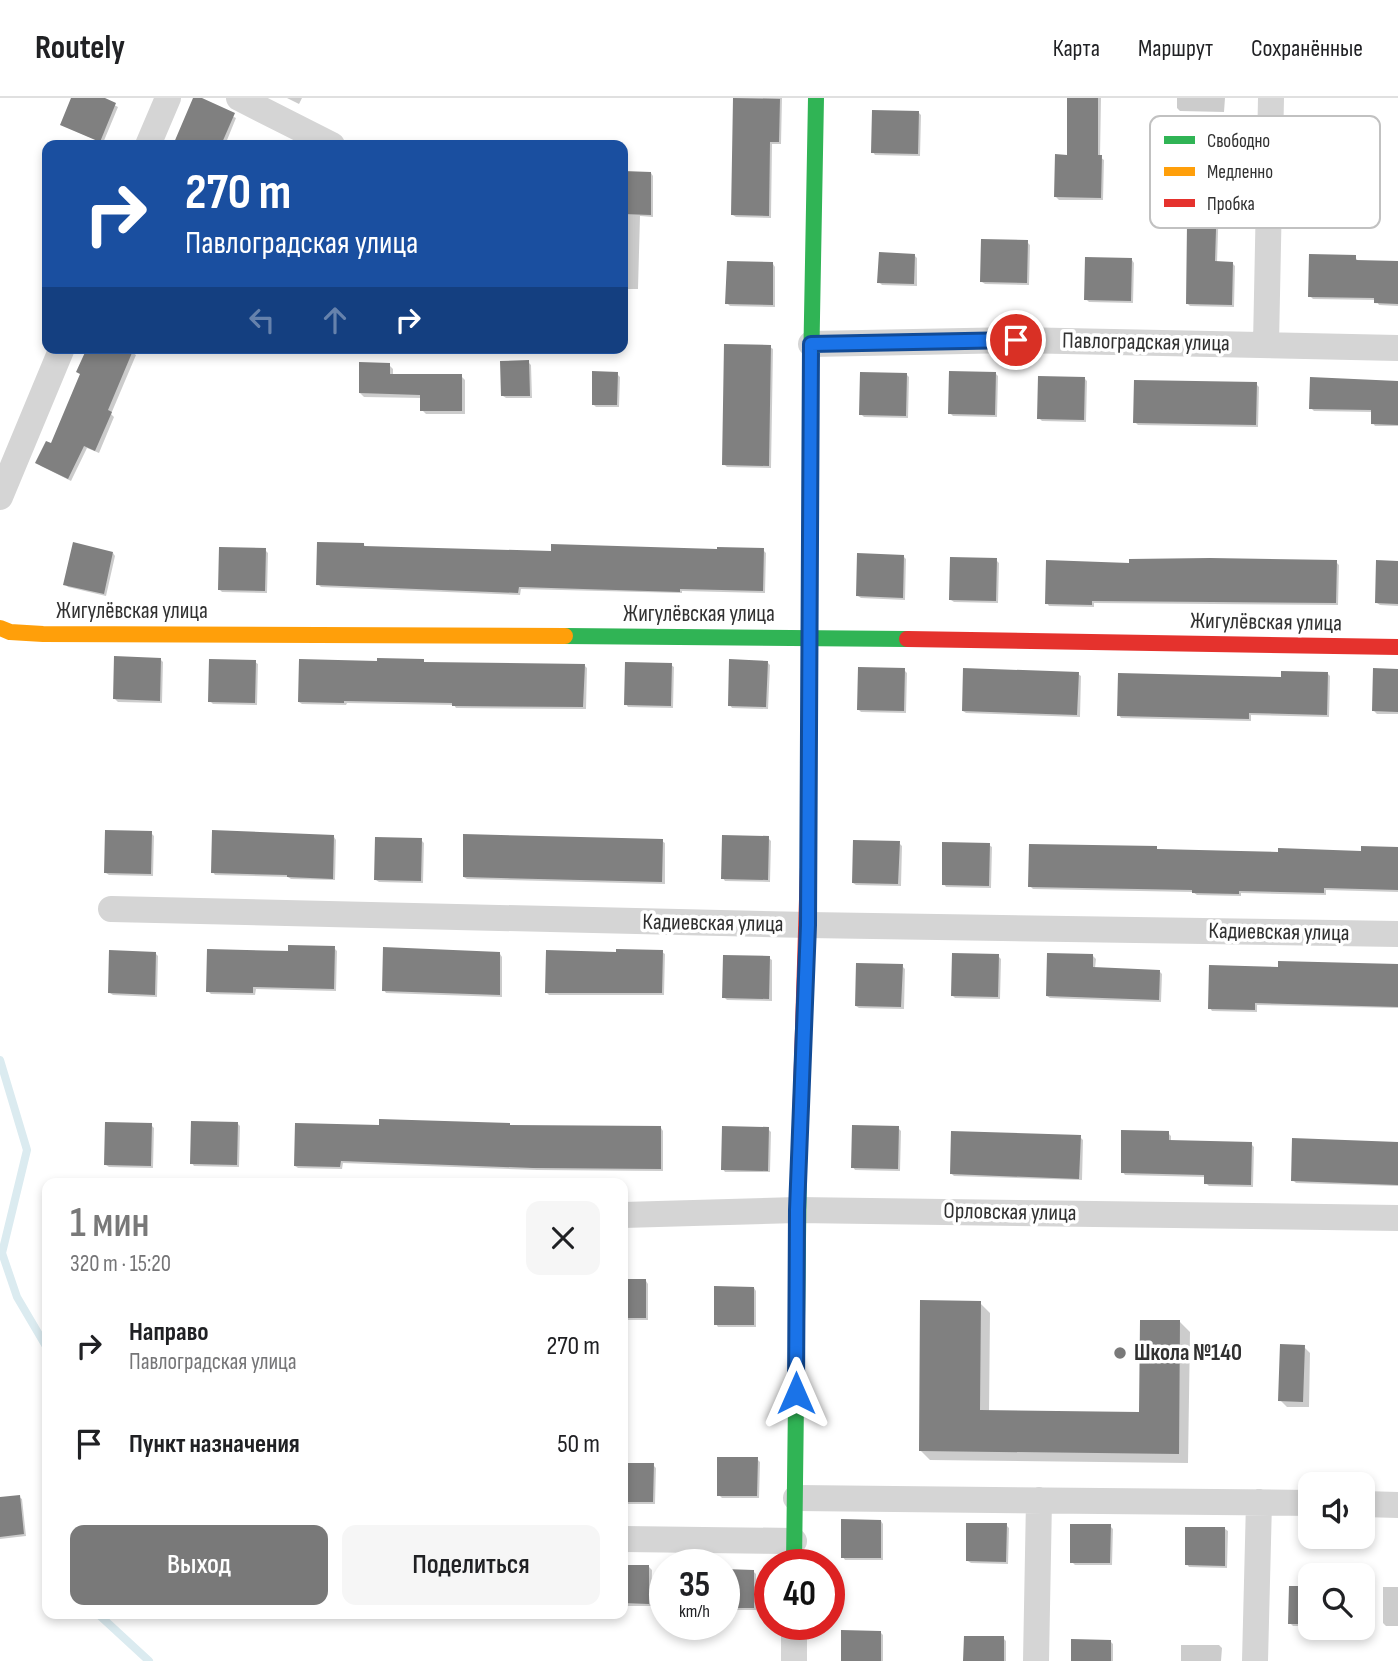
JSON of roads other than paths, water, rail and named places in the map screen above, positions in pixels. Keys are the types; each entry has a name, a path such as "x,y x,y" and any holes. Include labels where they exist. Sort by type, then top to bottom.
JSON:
{"street":[{"path":"150,140 168,98"},
{"path":"239,98 322,140"},
{"path":"794,1549 797,1210 808,925 808,637 816,98"},
{"path":"1271,98 1271,116"},
{"path":"1266,345 1268,228"},
{"name":"Павлоградская улица","path":"811,344 1016,340 1398,348"},
{"path":"0,497 60,354"},
{"name":"Жигулёвская улица","path":"0,628 10,632 57,634 808,637 1398,647"},
{"name":"Кадиевская улица","path":"111,909 808,925 1398,934"},
{"name":"Орловская улица","path":"628,1215 797,1210 1398,1218"},
{"path":"796,1498 1298,1503"},
{"path":"1036,1661 1039,1500"},
{"path":"1255,1661 1259,1502"},
{"path":"1375,1504 1398,1505"},
{"path":"628,1539 754,1550"},
{"path":"793,1661 794,1640"}],"waterway":[{"path":"0,1060 27,1150 2,1253 17,1297 42,1340"},
{"path":"103,1619 149,1661"}],"place":[{"name":"Школа №140","path":"1120,1353"}]}
